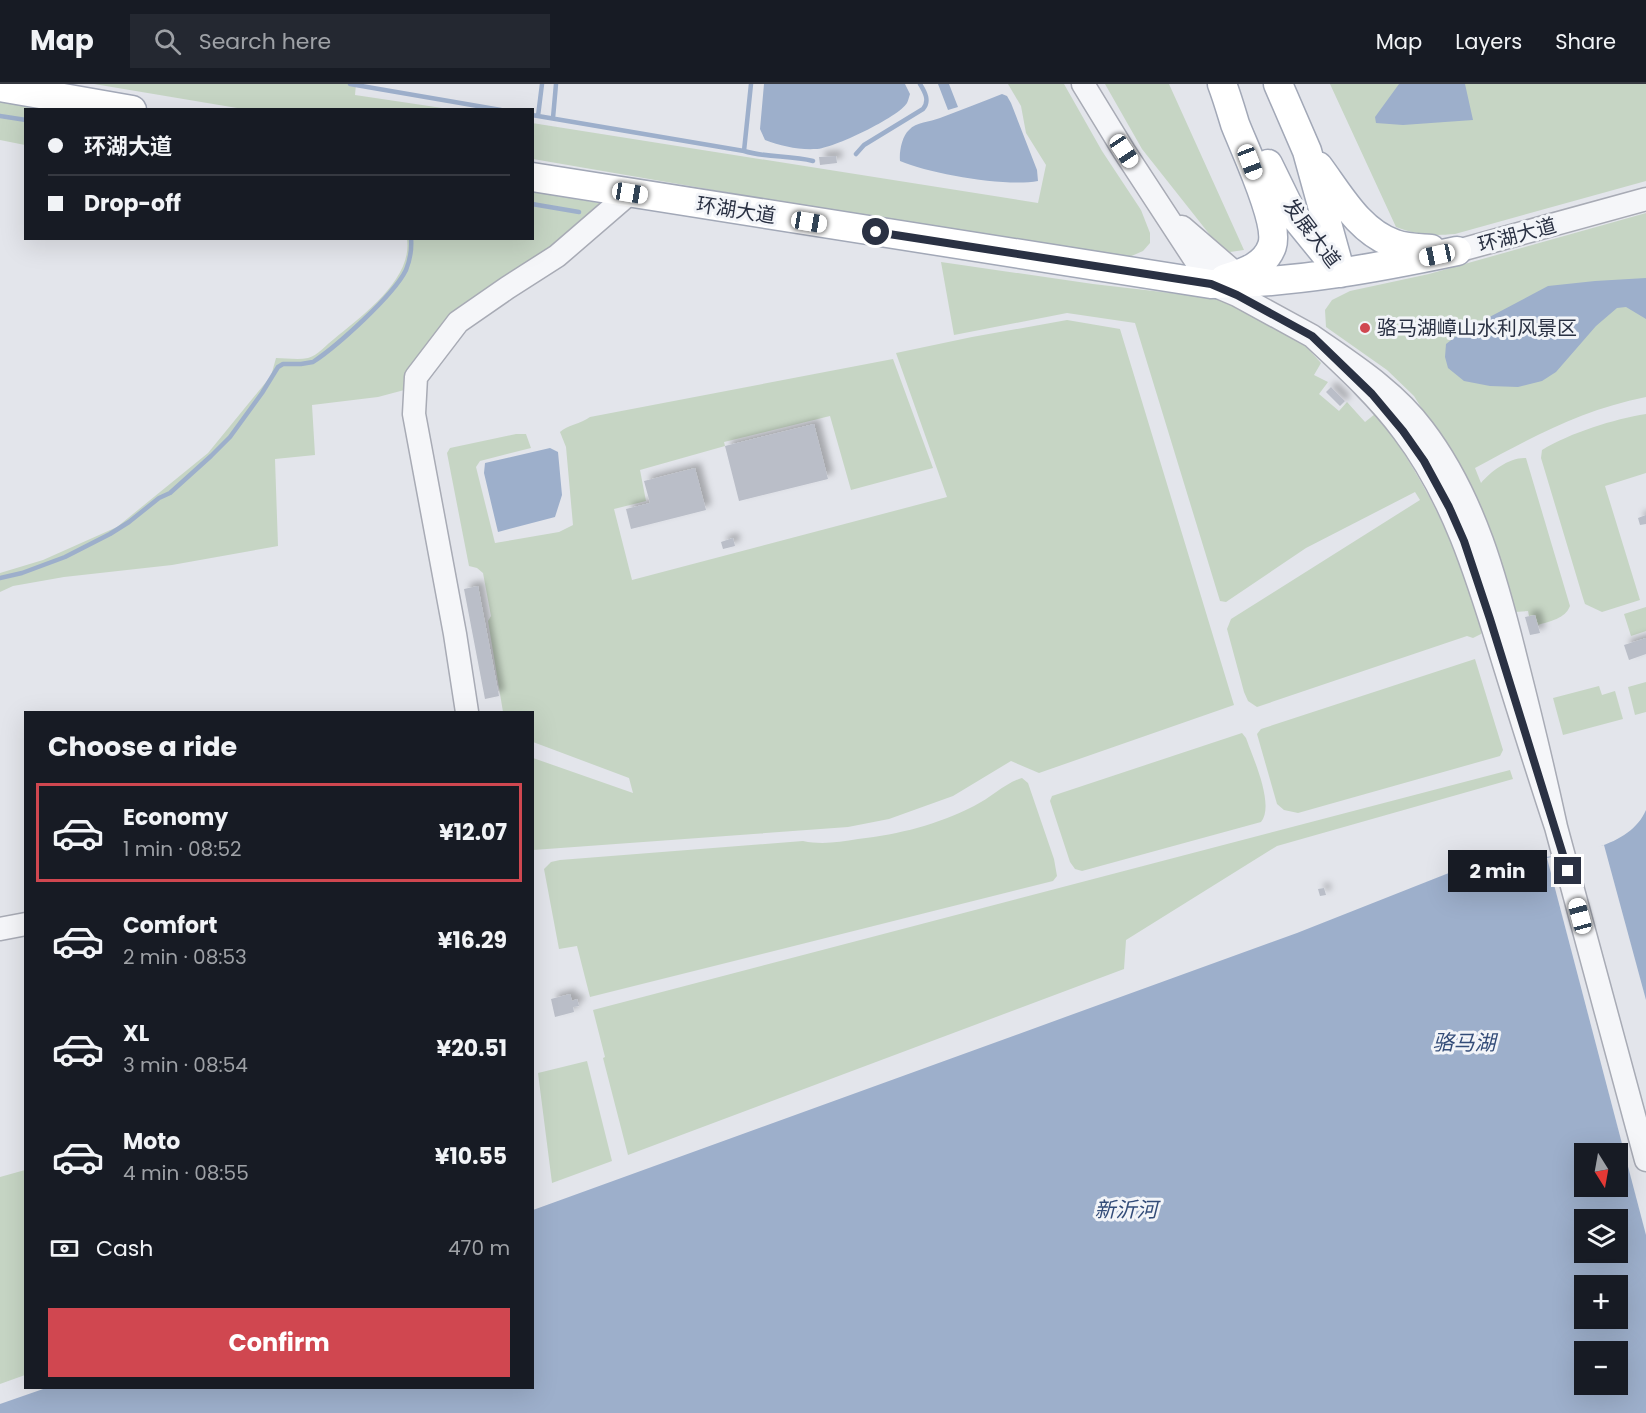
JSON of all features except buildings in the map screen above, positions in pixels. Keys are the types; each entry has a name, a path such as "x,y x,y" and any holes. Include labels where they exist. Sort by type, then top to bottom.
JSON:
{"main road":[{"path":"1222,84 1266,202 1274,233 1272,247 1263,260 1254,269 1232,281"},
{"name":"发展大道","path":"1229,84 1292,213 1341,273"},
{"name":"发展大道","path":"1278,84 1307,151 1341,273"},
{"path":"0,87 121,108"},
{"path":"1307,151 1356,217 1371,232 1393,244 1457,251"},
{"name":"环湖大道","path":"534,177 1232,281 1287,281 1457,251"}],"street":[{"path":"1083,84 1164,211 1232,281 1394,396 1423,429 1468,527 1510,635 1541,772 1646,1160"},
{"path":"467,711 455,634 414,414 416,377 458,322 557,256 630,193"},
{"name":"环湖大道","path":"1457,251 1646,199"},
{"path":"1232,281 1237,295 1312,336"},
{"path":"0,929 24,924"}],"green space":[{"path":"94,84 356,84 355,95 442,108 237,108"},
{"path":"1008,84 1064,84 1102,151 1141,210 1150,233 1150,243 1143,251 1127,258 1114,259 534,159 534,123 1038,203 1046,165 1026,133 1021,106"},
{"path":"1105,84 1169,84 1244,250 1230,252 1214,240 1142,149"},
{"path":"1330,84 1646,84 1646,181 1455,234 1425,234 1404,230 1396,227"},
{"path":"0,100 49,108 24,108 24,145 0,140"},
{"path":"534,192 605,204 568,235 459,310 408,389 378,397 312,405 315,455 275,459 278,546 172,565 64,577 13,586 0,592 0,573 43,560 117,527 208,453 271,376 276,358 304,359 315,355 371,308 383,295 394,282 407,254 407,240 534,240"},
{"path":"1646,213 1646,397 1579,417 1537,435 1475,468 1481,483 1501,466 1520,458 1526,458 1570,606 1561,617 1538,625 1535,615 1529,616 1528,611 1515,612 1501,560 1478,500 1414,396 1387,370 1326,327 1325,310 1332,300 1350,291 1429,274"},
{"path":"941,262 1093,284 1214,298 1231,303 1303,343 1321,363 1314,375 1328,382 1319,394 1339,411 1347,402 1365,422 1375,414 1418,476 1467,582 1483,628 1481,634 1473,638 1467,636 1257,707 1248,701 1227,629 1231,619 1420,500 1415,492 1306,548 1226,602 1220,601 1135,323 1067,313 954,335"},
{"path":"1067,320 1120,329 1234,705 1039,773 1011,761 953,796 889,819 848,827 534,850 534,758 633,793 629,778 534,742 534,711 503,711 488,621 491,616 483,573 469,566 447,453 450,448 516,434 526,434 531,448 480,461 476,467 495,543 559,532 573,525 566,447 560,432 566,428 590,417 893,359 933,468 851,490 830,416 724,442 725,446 640,470 646,501 614,509 632,580 947,497 896,353"},
{"path":"1646,414 1646,473 1605,486 1640,600 1602,612 1585,604 1541,458 1542,450 1592,428"},
{"path":"1646,607 1646,631 1631,636 1624,614"},
{"path":"1475,659 1503,750 1500,756 1298,813 1284,810 1277,804 1257,734 1261,729"},
{"path":"1646,682 1646,712 1635,715 1628,687"},
{"path":"1599,686 1602,695 1615,691 1623,719 1563,735 1553,698"},
{"path":"1242,733 1253,757 1264,793 1266,805 1261,822 1082,871 1075,869 1070,862 1050,801 1052,796"},
{"path":"1510,770 1513,779 1277,846 1126,940 1124,969 628,1155 593,1010"},
{"path":"1022,778 1028,783 1054,859 1057,876 1053,881 590,997 577,946 559,949 544,869 551,862 803,841 831,843 889,834 918,828 960,813"},
{"path":"587,1061 612,1161 552,1183 538,1073"},
{"path":"24,1170 24,1375 0,1384 0,1177"}],"water":[{"path":"764,84 905,84 910,94 907,103 901,109 864,131 824,148 803,149 765,140 760,129"},
{"path":"938,84 949,84 958,107 948,110"},
{"path":"1399,84 1465,84 1473,120 1403,125 1376,123 1375,117"},
{"path":"1002,94 1007,96 1011,103 1037,170 1038,181 988,181 930,170 900,161 903,140 912,127"},
{"path":"1646,278 1646,319 1626,307 1617,308 1596,326 1556,372 1542,381 1518,387 1490,386 1464,381 1448,368 1445,357 1446,344 1463,331 1548,286"},
{"path":"550,448 558,452 562,495 555,517 498,532 484,473 485,463"},
{"name":"新沂河","path":"1646,810 1646,1413 0,1413 0,1404 43,1389 534,1389 534,1210 1297,933 1464,867 1463,859 1536,858 1591,849 1615,840 1634,828"}],"pier":[{"path":"1604,845 1646,1000 1646,1235 1628,1166 1628,1143 1622,1143 1547,858"}],"waterway":[{"path":"350,84 489,108"},
{"path":"538,116 542,84"},
{"path":"553,118 556,84"},
{"path":"744,151 751,84"},
{"path":"856,154 864,145 923,109 926,100 920,84"},
{"path":"534,115 761,155 813,161"},
{"path":"0,116 24,120"},
{"path":"534,204 579,212"},
{"path":"0,578 22,573 65,557 110,534 159,498 170,493 230,437 278,367 283,364 313,362 350,333 377,306 406,270 411,240"}],"place":[{"name":"骆马湖嶂山水利风景区","path":"1365,328"}],"route":[{"path":"876,232 1211,284 1237,295 1312,336 1372,394 1403,431 1424,461 1449,507 1464,541 1490,619 1568,871"}],"water label":[{"name":"骆马湖","path":"1464,1043"}]}
